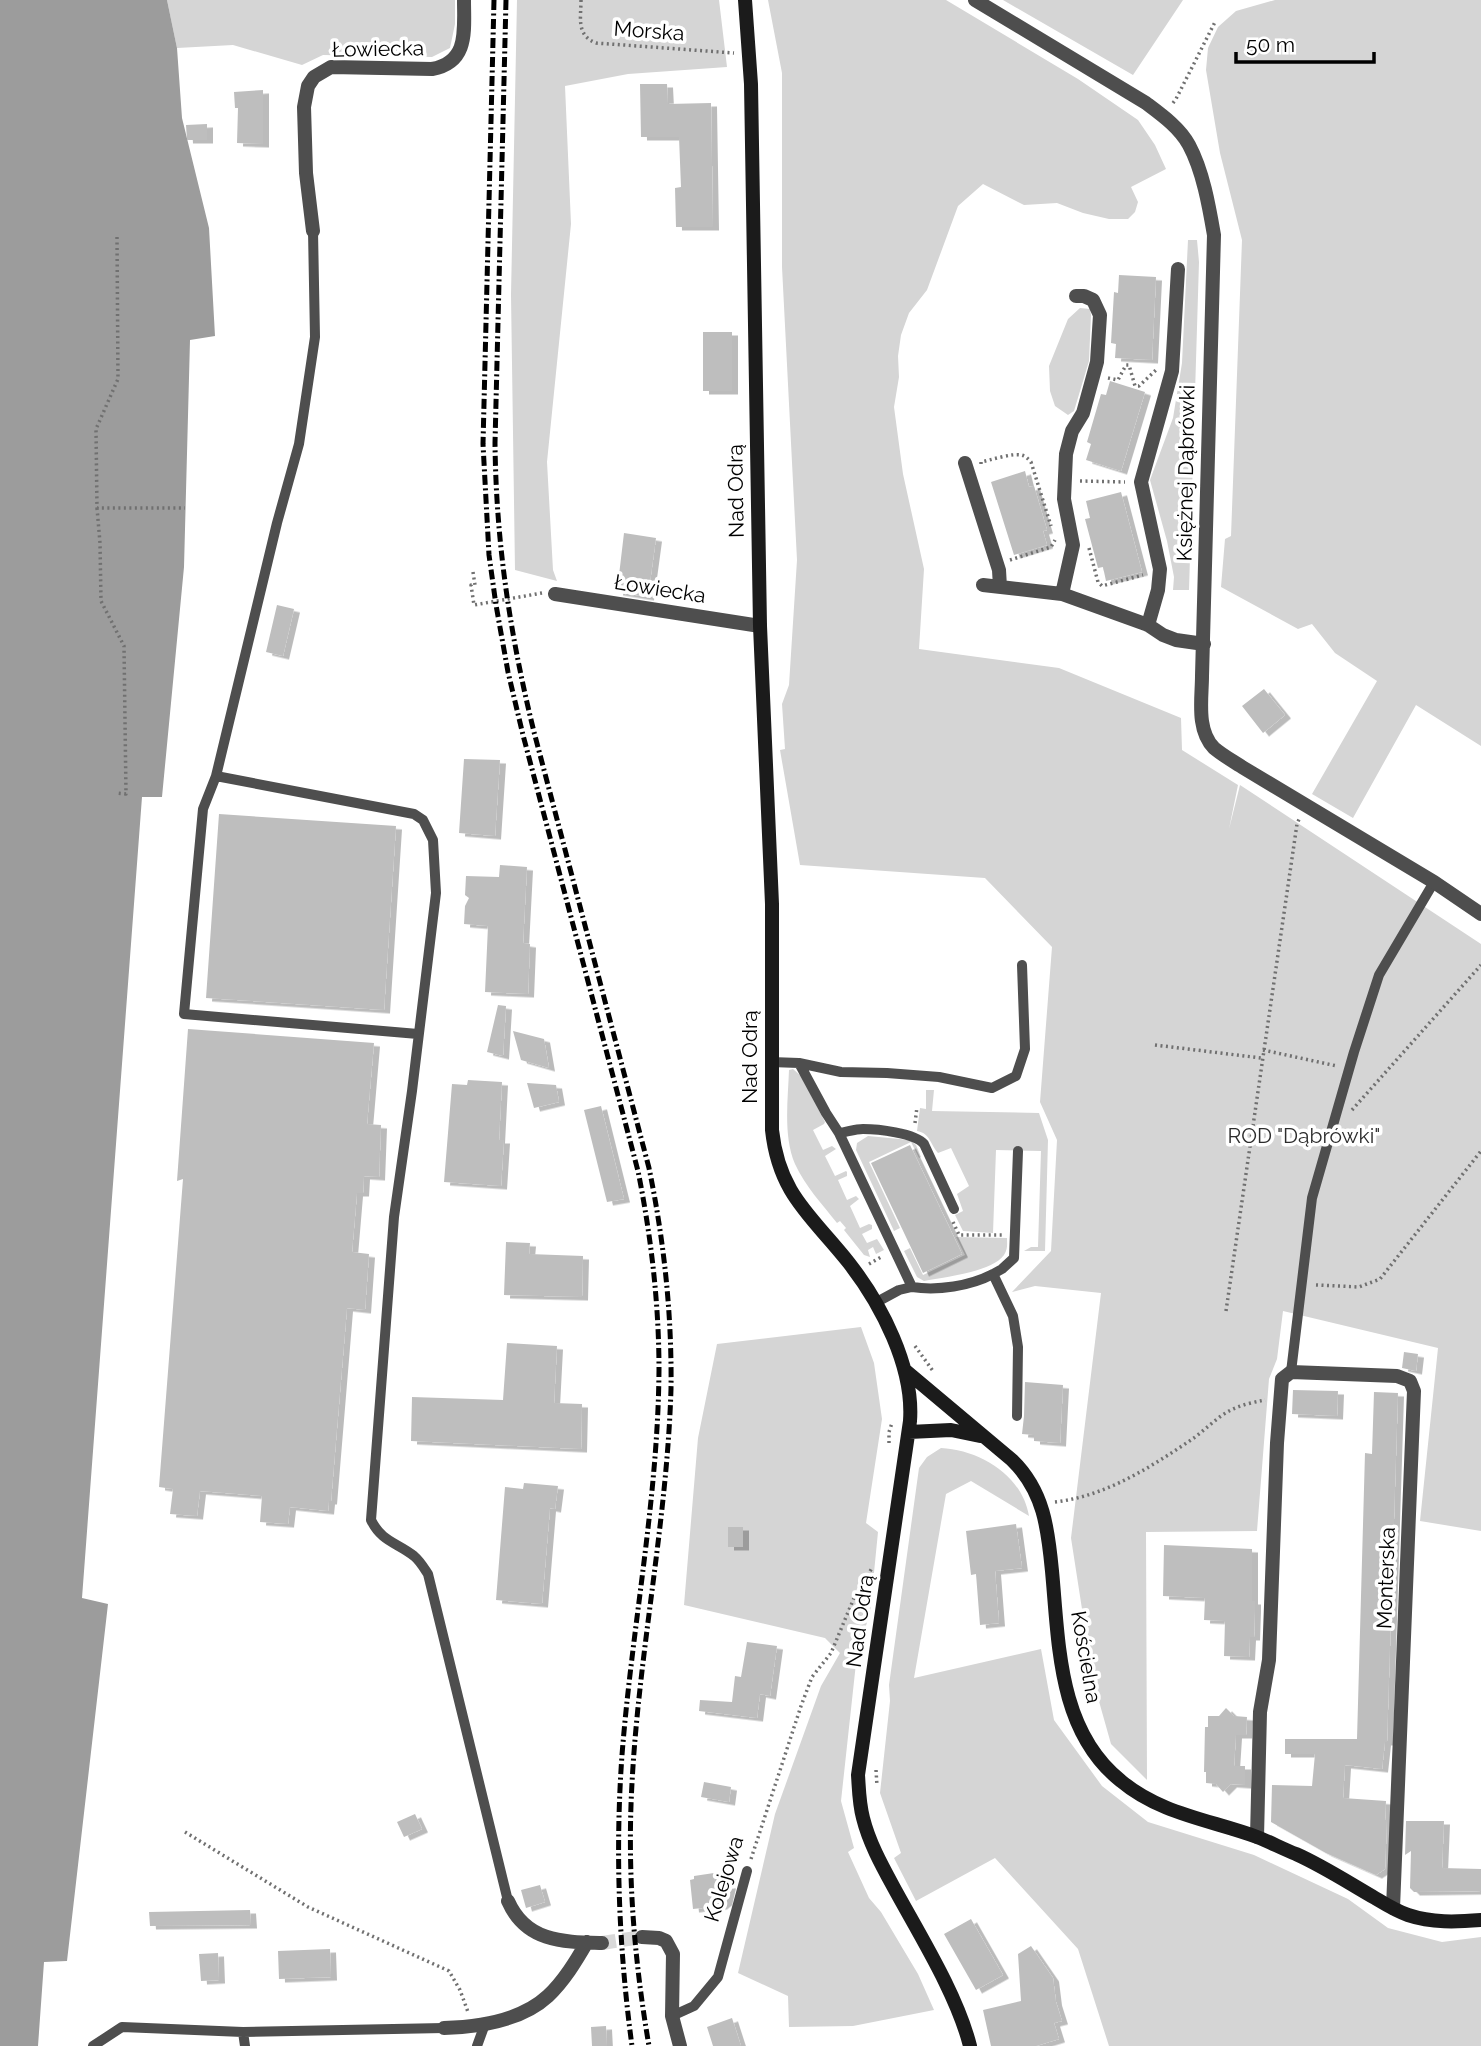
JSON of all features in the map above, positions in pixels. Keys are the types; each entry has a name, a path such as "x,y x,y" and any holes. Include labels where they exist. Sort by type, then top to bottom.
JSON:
{"street":[{"name":"Łowiecka","path":"313,231 304,107 308,86 313,77 331,67 432,69 452,62 462,44 464,0"},
{"name":"Nad Odrą","path":"746,0 750,55 760,625 772,904 772,1130 775,1154 793,1196 849,1264 875,1303 899,1350 911,1393 909,1432 858,1775 859,1801 873,1849 953,2000 966,2029 970,2046"},
{"name":"Księżnej Dąbrówki","path":"975,0 1146,103 1170,122 1189,144 1200,174 1209,203 1214,235 1202,721 1206,737 1214,748 1233,761 1434,882 1481,914"},
{"path":"1147,625 1158,590 1160,569 1141,482 1172,371 1178,270"},
{"path":"1062,594 1073,545 1063,499 1066,454 1072,431 1083,413 1097,362 1100,315 1093,300 1076,296"},
{"path":"965,463 999,570 1000,587"},
{"path":"984,585 1062,594 1147,625 1176,640 1204,644"},
{"name":"Łowiecka","path":"555,594 760,625"},
{"name":"Kościelna","path":"906,1371 1021,1469 1034,1488 1048,1532 1065,1686 1079,1730 1090,1749 1121,1782 1142,1796 1177,1812 1257,1838 1310,1861 1406,1914 1432,1921 1481,1920"},
{"path":"1257,1838 1260,1712 1269,1660 1280,1397 1286,1376"},
{"name":"Monterska","path":"1286,1376 1397,1376 1410,1381 1414,1391 1393,1909"},
{"name":"Kościelna","path":"909,1432 958,1430 988,1440"},
{"path":"444,2028 479,2026 538,2004 595,1942 563,1941 533,1932 516,1917 508,1901"},
{"path":"642,1937 666,1941 674,1954 672,2016 680,2046"}],"lane":[{"path":"313,231 315,337 299,443 276,523 216,776 203,809 184,1014 418,1034"},
{"path":"216,776 414,814 423,820 433,840 436,893 394,1217 371,1520 386,1540 414,1556 428,1574 508,1901"},
{"path":"1286,1376 1302,1284 1312,1198 1349,1068 1379,975 1434,882"},
{"path":"771,1062 799,1063 841,1072 939,1077 992,1088 1016,1076 1024,1049 1023,965"},
{"path":"799,1063 839,1133 912,1287"},
{"path":"839,1133 862,1129 920,1139 954,1209"},
{"path":"875,1303 899,1290 912,1287 927,1289 976,1281 1002,1269 1014,1258 1018,1151"},
{"path":"993,1274 1013,1316 1018,1347 1017,1416"},
{"name":"Kolejowa","path":"672,2016 694,2006 718,1977 747,1871"},
{"path":"477,2046 479,2026"},
{"path":"93,2046 122,2027 243,2032 444,2028"},
{"path":"243,2032 245,2046"}],"path":[{"name":"Morska","path":"581,0 583,33 586,38 596,43 750,55"},
{"path":"1171,108 1216,20"},
{"path":"117,237 118,379 96,429 101,601 124,646 126,794 117,793"},
{"path":"1104,377 1118,380 1126,365 1129,365 1134,383 1139,386 1161,365"},
{"path":"972,483 986,479 981,462 1021,455 1026,457 1031,462 1052,527"},
{"path":"1074,481 1141,482"},
{"path":"97,508 185,508"},
{"path":"1005,563 1051,547 1055,540"},
{"path":"1088,543 1098,582 1102,586 1148,576"},
{"path":"473,572 475,585 471,585 474,605 538,593"},
{"path":"1226,1311 1297,824 1304,805"},
{"path":"1331,1134 1481,965"},
{"path":"1155,1045 1261,1058"},
{"path":"1263,1050 1349,1068"},
{"path":"913,1131 917,1107"},
{"path":"1302,1284 1359,1287 1380,1279 1481,1151"},
{"path":"963,1235 1016,1234"},
{"path":"868,1265 887,1254"},
{"path":"899,1350 913,1343 934,1372"},
{"path":"1053,1502 1079,1499 1112,1486 1160,1461 1228,1411 1280,1397"},
{"name":"Kolejowa","path":"747,1871 812,1677 831,1653 854,1598 872,1567"},
{"path":"185,1832 308,1907 449,1971 479,2026"}],"green space":[{"path":"167,0 455,0 455,24 450,48 432,57 323,55 302,65 233,45 177,48"},
{"path":"517,0 719,0 727,67 628,74 565,86 571,224 547,462 553,570 557,581 515,570 511,295"},
{"name":"ROD \"Dąbrówki\"","path":"768,0 946,0 1078,79 1138,120 1155,145 1166,169 1131,187 1138,202 1135,212 1128,219 1109,219 1057,203 1024,205 983,184 958,206 927,290 909,313 901,335 898,356 899,377 894,407 903,474 924,569 919,649 1059,668 1181,718 1182,750 1238,785 1229,829 1240,785 1481,944 1481,1531 1420,1521 1438,1348 1283,1311 1277,1359 1269,1379 1257,1531 1146,1532 1147,1780 1111,1744 1093,1680 1071,1538 1101,1293 1035,1286 1012,1292 1051,1251 1057,1140 1040,1102 1052,947 985,878 800,865 780,750 785,749 782,704 789,685 797,560 782,267 782,73"},
{"path":"1003,0 1183,0 1133,75"},
{"path":"1275,0 1481,0 1481,746 1416,705 1353,818 1312,794 1377,681 1335,653 1312,624 1298,629 1221,587 1225,539 1231,536 1242,240 1220,153 1206,70 1208,48 1218,27 1236,11"},
{"path":"1188,240 1197,240 1199,262 1189,590 1173,590 1174,577 1167,541 1150,480 1173,418 1182,363"},
{"path":"1080,308 1090,309 1089,361 1074,411 1068,415 1055,406 1050,391 1049,366 1068,319"},
{"path":"793,1069 801,1076 825,1122 813,1130 823,1150 832,1146 836,1149 825,1156 835,1176 847,1172 847,1176 838,1180 847,1200 856,1196 859,1199 850,1206 860,1228 872,1225 872,1229 862,1234 867,1243 877,1239 884,1250 876,1254 873,1247 868,1250 870,1257 864,1255 844,1230 846,1228 840,1221 837,1223 820,1202 795,1164 789,1142 787,1117 789,1070"},
{"path":"926,1090 934,1090 932,1111 1039,1113 1048,1140 1045,1251 1024,1251 1038,1247 1041,1151 996,1150 993,1233 963,1231 955,1215 963,1211 957,1194 969,1186 951,1148 938,1153 927,1136 917,1131 920,1108 926,1109"},
{"path":"868,1136 910,1140 916,1145 921,1157 919,1158 911,1142 869,1162 900,1228 894,1231 856,1150 857,1143"},
{"path":"956,1237 1007,1238 1007,1249 998,1261 979,1270 924,1281 917,1277 904,1251 910,1248 923,1275 965,1255"},
{"path":"861,1327 874,1363 882,1419 866,1523 878,1532 870,1613 857,1654 841,1801 854,1848 848,1852 869,1898 881,1912 918,1974 934,2010 853,2026 789,2027 788,1996 738,1973 775,1814 821,1686 840,1653 825,1638 684,1605 698,1438 717,1344"},
{"path":"941,1448 970,1454 997,1467 1018,1488 1029,1516 971,1481 946,1494 914,1678 1041,1649 1054,1720 1102,1786 1148,1822 1254,1855 1348,1899 1388,1928 1442,1942 1481,1937 1481,2046 1109,2046 1078,1949 995,1858 916,1901 894,1858 901,1853 880,1793 890,1701 889,1685 919,1468 927,1457"}],"shaded area":[{"path":"0,0 167,0 177,48 182,118 209,228 215,336 190,340 184,567 162,797 142,797 82,1598 108,1604 67,1961 44,1962 38,2046 0,2046"}],"building":[{"path":"640,84 667,84 668,104 711,103 713,227 676,227 675,188 681,187 679,137 641,137"},
{"path":"263,90 263,144 237,143 238,108 235,108 234,92"},
{"path":"207,124 207,140 187,140 186,125"},
{"path":"1119,275 1156,277 1152,360 1115,358 1116,344 1111,343 1114,292 1118,293"},
{"path":"703,332 732,332 732,391 703,391"},
{"path":"1110,381 1145,392 1121,471 1086,460 1091,444 1087,442 1101,394 1106,395"},
{"path":"1025,471 1029,487 1034,486 1047,530 1043,531 1047,545 1014,555 991,482"},
{"path":"1121,492 1142,572 1106,581 1103,567 1098,568 1085,519 1090,518 1086,501"},
{"path":"624,533 656,538 648,597 617,592"},
{"path":"277,605 294,609 283,656 266,652"},
{"path":"1264,689 1285,715 1263,733 1242,706"},
{"path":"464,759 500,760 495,836 459,833"},
{"path":"219,814 396,826 384,1010 206,998"},
{"path":"500,865 527,867 523,943 530,944 528,994 485,992 488,926 464,924 465,906 469,898 465,895 466,876 499,877"},
{"path":"498,1005 506,1006 503,1056 487,1052"},
{"path":"188,1029 374,1043 367,1124 381,1125 379,1177 364,1176 363,1193 357,1193 352,1252 369,1254 365,1310 347,1308 331,1501 328,1511 290,1507 288,1524 260,1522 262,1496 200,1491 197,1516 170,1514 173,1489 159,1487 183,1179 177,1181"},
{"path":"513,1031 544,1039 549,1068 521,1060"},
{"path":"468,1080 502,1082 499,1140 504,1140 501,1186 444,1182 452,1084 467,1085"},
{"path":"527,1083 556,1085 559,1102 534,1108"},
{"path":"601,1106 624,1199 607,1202 584,1110"},
{"path":"910,1145 962,1254 923,1273 871,1163"},
{"path":"506,1242 530,1243 529,1254 583,1256 582,1297 504,1295"},
{"path":"507,1343 557,1346 554,1403 582,1404 581,1449 411,1441 412,1397 503,1400"},
{"path":"1404,1352 1418,1354 1416,1371 1402,1368"},
{"path":"1025,1382 1063,1385 1060,1443 1034,1441 1034,1435 1022,1434"},
{"path":"1293,1390 1338,1391 1337,1416 1292,1414"},
{"path":"1374,1392 1398,1393 1387,1742 1382,1769 1345,1765 1343,1798 1386,1801 1385,1869 1376,1875 1326,1853 1271,1822 1272,1785 1312,1786 1315,1754 1285,1754 1285,1739 1357,1739 1365,1453 1372,1454"},
{"path":"524,1483 558,1486 555,1509 550,1508 542,1604 496,1600 505,1487 523,1489"},
{"path":"1016,1524 1022,1568 995,1571 999,1623 980,1625 976,1574 971,1575 966,1531"},
{"path":"728,1527 743,1527 743,1547 728,1547"},
{"path":"1164,1545 1252,1549 1252,1601 1255,1601 1255,1609 1254,1637 1250,1637 1249,1657 1224,1656 1225,1621 1204,1620 1205,1598 1163,1596"},
{"path":"747,1642 777,1646 770,1696 760,1694 757,1718 699,1711 700,1700 732,1702 735,1676 741,1677"},
{"path":"1226,1708 1234,1716 1247,1717 1246,1735 1236,1735 1234,1766 1245,1766 1245,1785 1231,1784 1223,1792 1216,1784 1206,1783 1205,1727 1208,1727 1208,1716 1219,1716"},
{"path":"704,1782 731,1787 729,1802 701,1797"},
{"path":"415,1814 422,1829 404,1837 397,1822"},
{"path":"1406,1821 1444,1821 1442,1868 1481,1869 1481,1891 1414,1892 1410,1888 1411,1851 1405,1855"},
{"path":"714,1873 715,1882 730,1885 726,1902 721,1906 693,1909 690,1880 694,1879 694,1876"},
{"path":"540,1885 545,1902 526,1908 521,1890"},
{"path":"250,1910 251,1925 150,1926 149,1912"},
{"path":"971,1919 1003,1975 976,1990 944,1934"},
{"path":"1031,1946 1053,1978 1062,2021 1054,2023 1059,2039 1036,2046 991,2046 983,2010 1021,2001 1018,1954"},
{"path":"330,1949 331,1977 279,1979 278,1951"},
{"path":"218,1953 219,1980 201,1981 199,1954"},
{"path":"732,2018 741,2046 713,2046 707,2027"},
{"path":"606,2026 607,2046 592,2046 591,2027"}],"tunnel":[{"path":"602,1943 642,1937"}],"railway":[{"path":"494,0 483,444 489,555 508,672 523,735 638,1171 647,1220 658,1320 658,1418 626,1707 620,1791 620,1901 632,2046"},
{"path":"506,0 495,443 501,552 518,660 534,732 649,1168 663,1250 668,1305 671,1361 668,1438 659,1537 640,1684 630,1849 639,1981 649,2046"}]}
